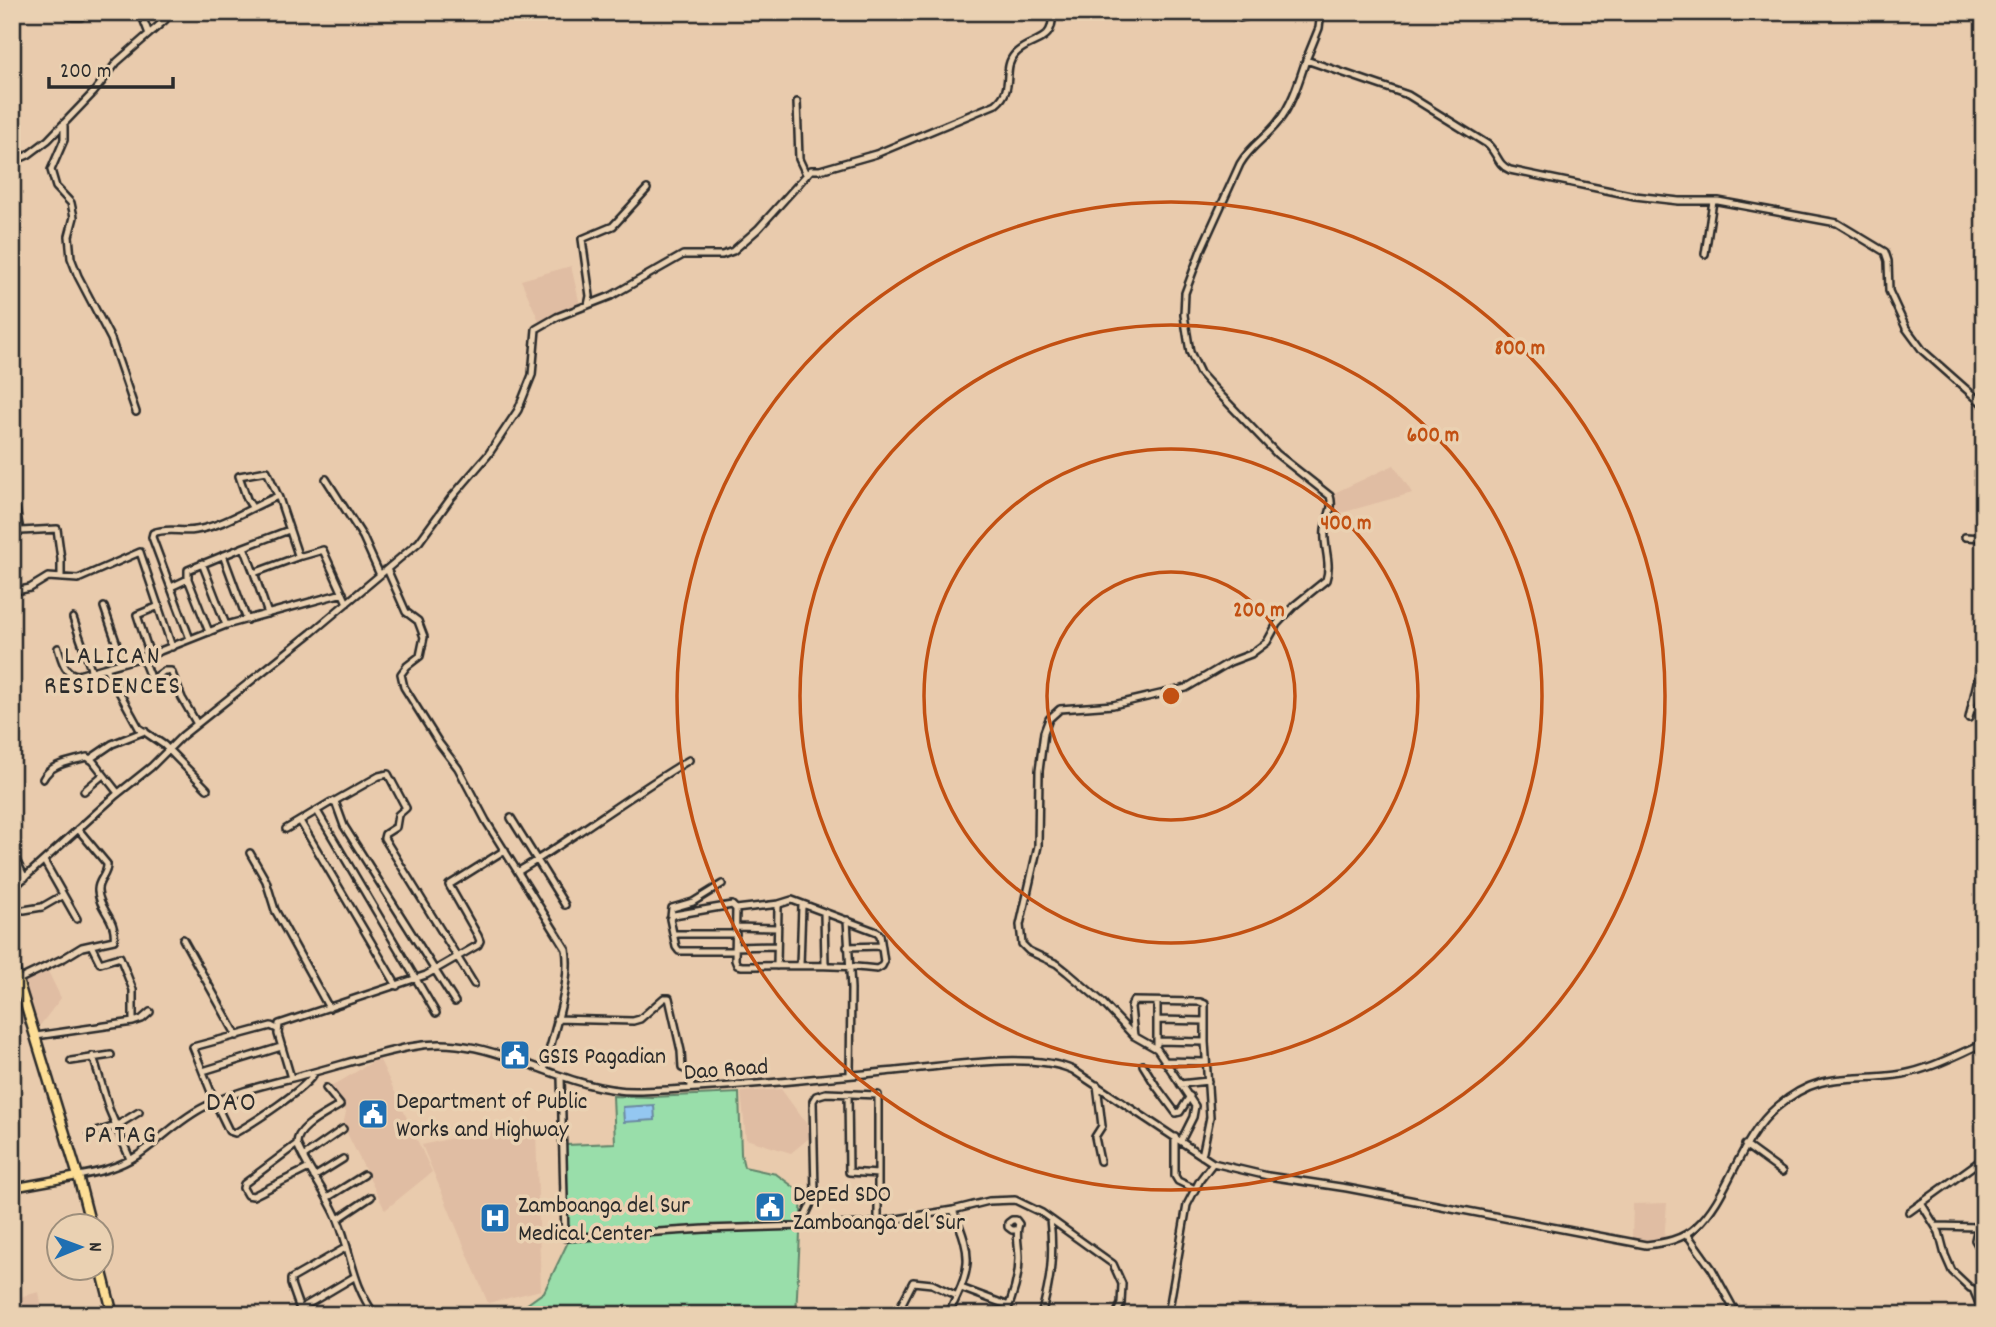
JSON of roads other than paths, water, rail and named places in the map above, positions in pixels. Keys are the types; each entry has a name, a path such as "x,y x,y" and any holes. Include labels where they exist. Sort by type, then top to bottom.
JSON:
{"highway":[{"path":"12,961 87,1212"},
{"path":"105,1282 113,1315"}],"main road":[{"path":"12,1188 78,1176"}],"street":[{"path":"65,12 76,17 85,12"},
{"path":"12,162 37,149 94,92 117,62 166,19 169,12"},
{"path":"12,889 169,750 181,736 347,603 425,535 451,498 488,455 510,422 530,384 536,329 557,317 611,296 683,255 722,255 733,251 758,229 811,170 820,170 876,154 996,104 1008,90 1012,58 1047,35 1052,26 1052,12"},
{"path":"1214,12 1240,18 1265,12"},
{"path":"1157,1049 1134,1036 1101,1001 1067,972 1029,951 1022,944 1020,925 1038,846 1041,748 1049,719 1060,709 1113,705 1171,692 1198,682 1230,662 1251,654 1267,642 1277,624 1295,605 1326,580 1329,563 1325,529 1331,508 1330,496 1306,475 1284,461 1200,373 1190,352 1184,314 1188,283 1221,204 1248,151 1284,114 1316,35 1321,12"},
{"path":"145,21 149,34"},
{"path":"1306,60 1397,91 1420,102 1487,144 1496,152 1501,165 1510,170 1642,197 1713,201 1798,217 1830,220 1883,250 1888,261 1889,291 1906,328 1923,351 1984,405"},
{"path":"797,102 799,154 806,174"},
{"path":"64,123 64,140 51,170 56,187 71,203 74,217 69,236 71,258 111,339 136,412"},
{"path":"588,305 591,298 582,239 613,226 647,189"},
{"path":"1705,254 1713,201"},
{"path":"252,507 240,483 240,475 267,471 300,556"},
{"path":"326,479 363,537 380,575"},
{"path":"190,639 152,537 153,533 173,529 197,530 229,520 278,496"},
{"path":"16,509 20,531"},
{"path":"12,534 57,529 61,577"},
{"path":"209,632 188,579 188,569 289,530"},
{"path":"1965,537 1984,538"},
{"path":"244,547 268,614"},
{"path":"254,573 323,550 347,603"},
{"path":"12,596 16,591 30,588 43,579 78,579 140,552 172,647"},
{"path":"222,555 247,620"},
{"path":"202,562 226,625"},
{"path":"387,569 406,611 416,619 424,637 420,656 404,669 401,680 439,743 458,768 566,949 567,965 544,1070"},
{"path":"171,587 188,579"},
{"path":"58,648 71,675 92,672 150,655 226,625 343,593"},
{"path":"104,607 123,662"},
{"path":"150,655 138,615 159,607"},
{"path":"73,618 92,672"},
{"path":"1969,718 1981,682 1983,655"},
{"path":"142,657 151,680 164,671 171,671 197,724"},
{"path":"106,668 139,728 169,750 207,789"},
{"path":"1972,708 1984,710"},
{"path":"90,759 112,744 145,731"},
{"path":"43,779 48,771 57,765 73,763 85,757 90,759 118,793"},
{"path":"519,871 689,760"},
{"path":"286,829 379,776 388,774 406,807 398,815 396,827 385,834 384,838 474,984"},
{"path":"84,791 103,775"},
{"path":"333,802 344,825 455,1002"},
{"path":"317,811 436,1013"},
{"path":"511,818 565,905"},
{"path":"300,821 397,986"},
{"path":"18,980 64,958 76,949 112,942 115,929 98,892 100,882 108,869 107,864 78,829"},
{"path":"290,1078 277,1029 281,1023 415,979 478,945 480,941 449,885 505,850"},
{"path":"12,852 25,878"},
{"path":"250,853 267,881 275,910 329,1008"},
{"path":"44,862 77,919"},
{"path":"722,884 693,902 672,908 671,917 679,951 777,946"},
{"path":"24,911 42,907 62,895"},
{"path":"671,917 732,905 736,909 735,949 739,966 825,965 877,969 884,962 880,935 877,932 792,900 736,909"},
{"path":"777,966 779,904"},
{"path":"800,965 802,905"},
{"path":"824,913 825,965"},
{"path":"847,920 850,1075"},
{"path":"674,934 777,928"},
{"path":"183,939 237,1036"},
{"path":"91,945 100,962 120,957 133,990 133,1022"},
{"path":"847,947 881,946"},
{"path":"556,1019 634,1021 664,998 669,998 679,1040 682,1068 690,1072 691,1088"},
{"path":"1134,1036 1132,1002 1203,1002 1206,1007 1209,1128 1202,1156"},
{"path":"1157,1002 1157,1049 1194,1101 1195,1111 1178,1139 1174,1176 1178,1181 1195,1189"},
{"path":"36,1036 133,1022 150,1012"},
{"path":"1157,1020 1205,1021"},
{"path":"277,1029 271,1026 194,1047 229,1131 235,1133 303,1086 315,1072"},
{"path":"1157,1041 1205,1042"},
{"path":"1737,1315 1712,1269 1687,1234 1697,1227 1714,1203 1745,1145 1774,1109 1797,1092 1819,1082 1846,1077 1903,1074 1926,1068 1984,1043"},
{"name":"Dao Road","path":"78,1176 113,1168 130,1159 193,1113 215,1102 290,1078 398,1049 438,1044 458,1044 489,1050 561,1077 617,1090 635,1091 1037,1060 1060,1064 1097,1085 1213,1163 1268,1176 1347,1188 1647,1245 1687,1234"},
{"path":"203,1072 281,1047"},
{"path":"71,1061 111,1055"},
{"path":"93,1056 130,1159"},
{"path":"1164,1061 1206,1062"},
{"path":"1143,1065 1176,1113 1180,1112 1190,1096"},
{"path":"561,1077 565,1238 878,1223 1007,1199 1028,1205 1117,1269 1121,1277 1122,1294 1116,1315"},
{"path":"1180,1084 1208,1081"},
{"path":"1097,1085 1096,1097 1102,1126 1095,1137 1100,1161"},
{"path":"326,1088 340,1105 300,1132 297,1144 338,1219 352,1259 354,1277 375,1315"},
{"path":"802,1225 813,1200 813,1101 820,1094 878,1095 878,1223"},
{"path":"848,1094 849,1172 878,1174"},
{"path":"90,1133 116,1126 139,1112"},
{"path":"303,1157 343,1129"},
{"path":"297,1144 244,1184 245,1193 253,1196 309,1168"},
{"path":"1745,1145 1782,1172"},
{"path":"1909,1212 1984,1158"},
{"path":"314,1177 343,1159"},
{"path":"1168,1315 1187,1205 1213,1163"},
{"path":"327,1198 363,1175"},
{"path":"338,1219 371,1197"},
{"path":"1921,1203 1936,1226 1952,1271 1978,1291 1984,1315"},
{"path":"948,1315 968,1270 968,1256 953,1210"},
{"path":"1041,1315 1052,1269 1050,1219"},
{"path":"1984,1220 1975,1240 1984,1255"},
{"path":"1936,1226 1979,1227"},
{"path":"1005,1315 1019,1266 1016,1230"},
{"path":"347,1247 291,1279 301,1312 354,1277"},
{"path":"1978,1291 1984,1281"},
{"path":"896,1315 913,1282 927,1282 957,1296"},
{"path":"961,1288 1009,1306"}],"water":[{"path":"654,1105 655,1120 624,1122 623,1107"}],"place":[{"name":"GSIS Pagadian","path":"515,1055"},
{"name":"Department of Public Works and Highway","path":"373,1114"},
{"name":"DepEd SDO Zamboanga del Sur","path":"770,1207"},
{"name":"Zamboanga del Sur Medical Center","path":"495,1218"}],"district":[{"name":"LALICAN RESIDENCES","path":"113,669"},
{"name":"DAO","path":"232,1100"},
{"name":"PATAG","path":"121,1133"}]}
